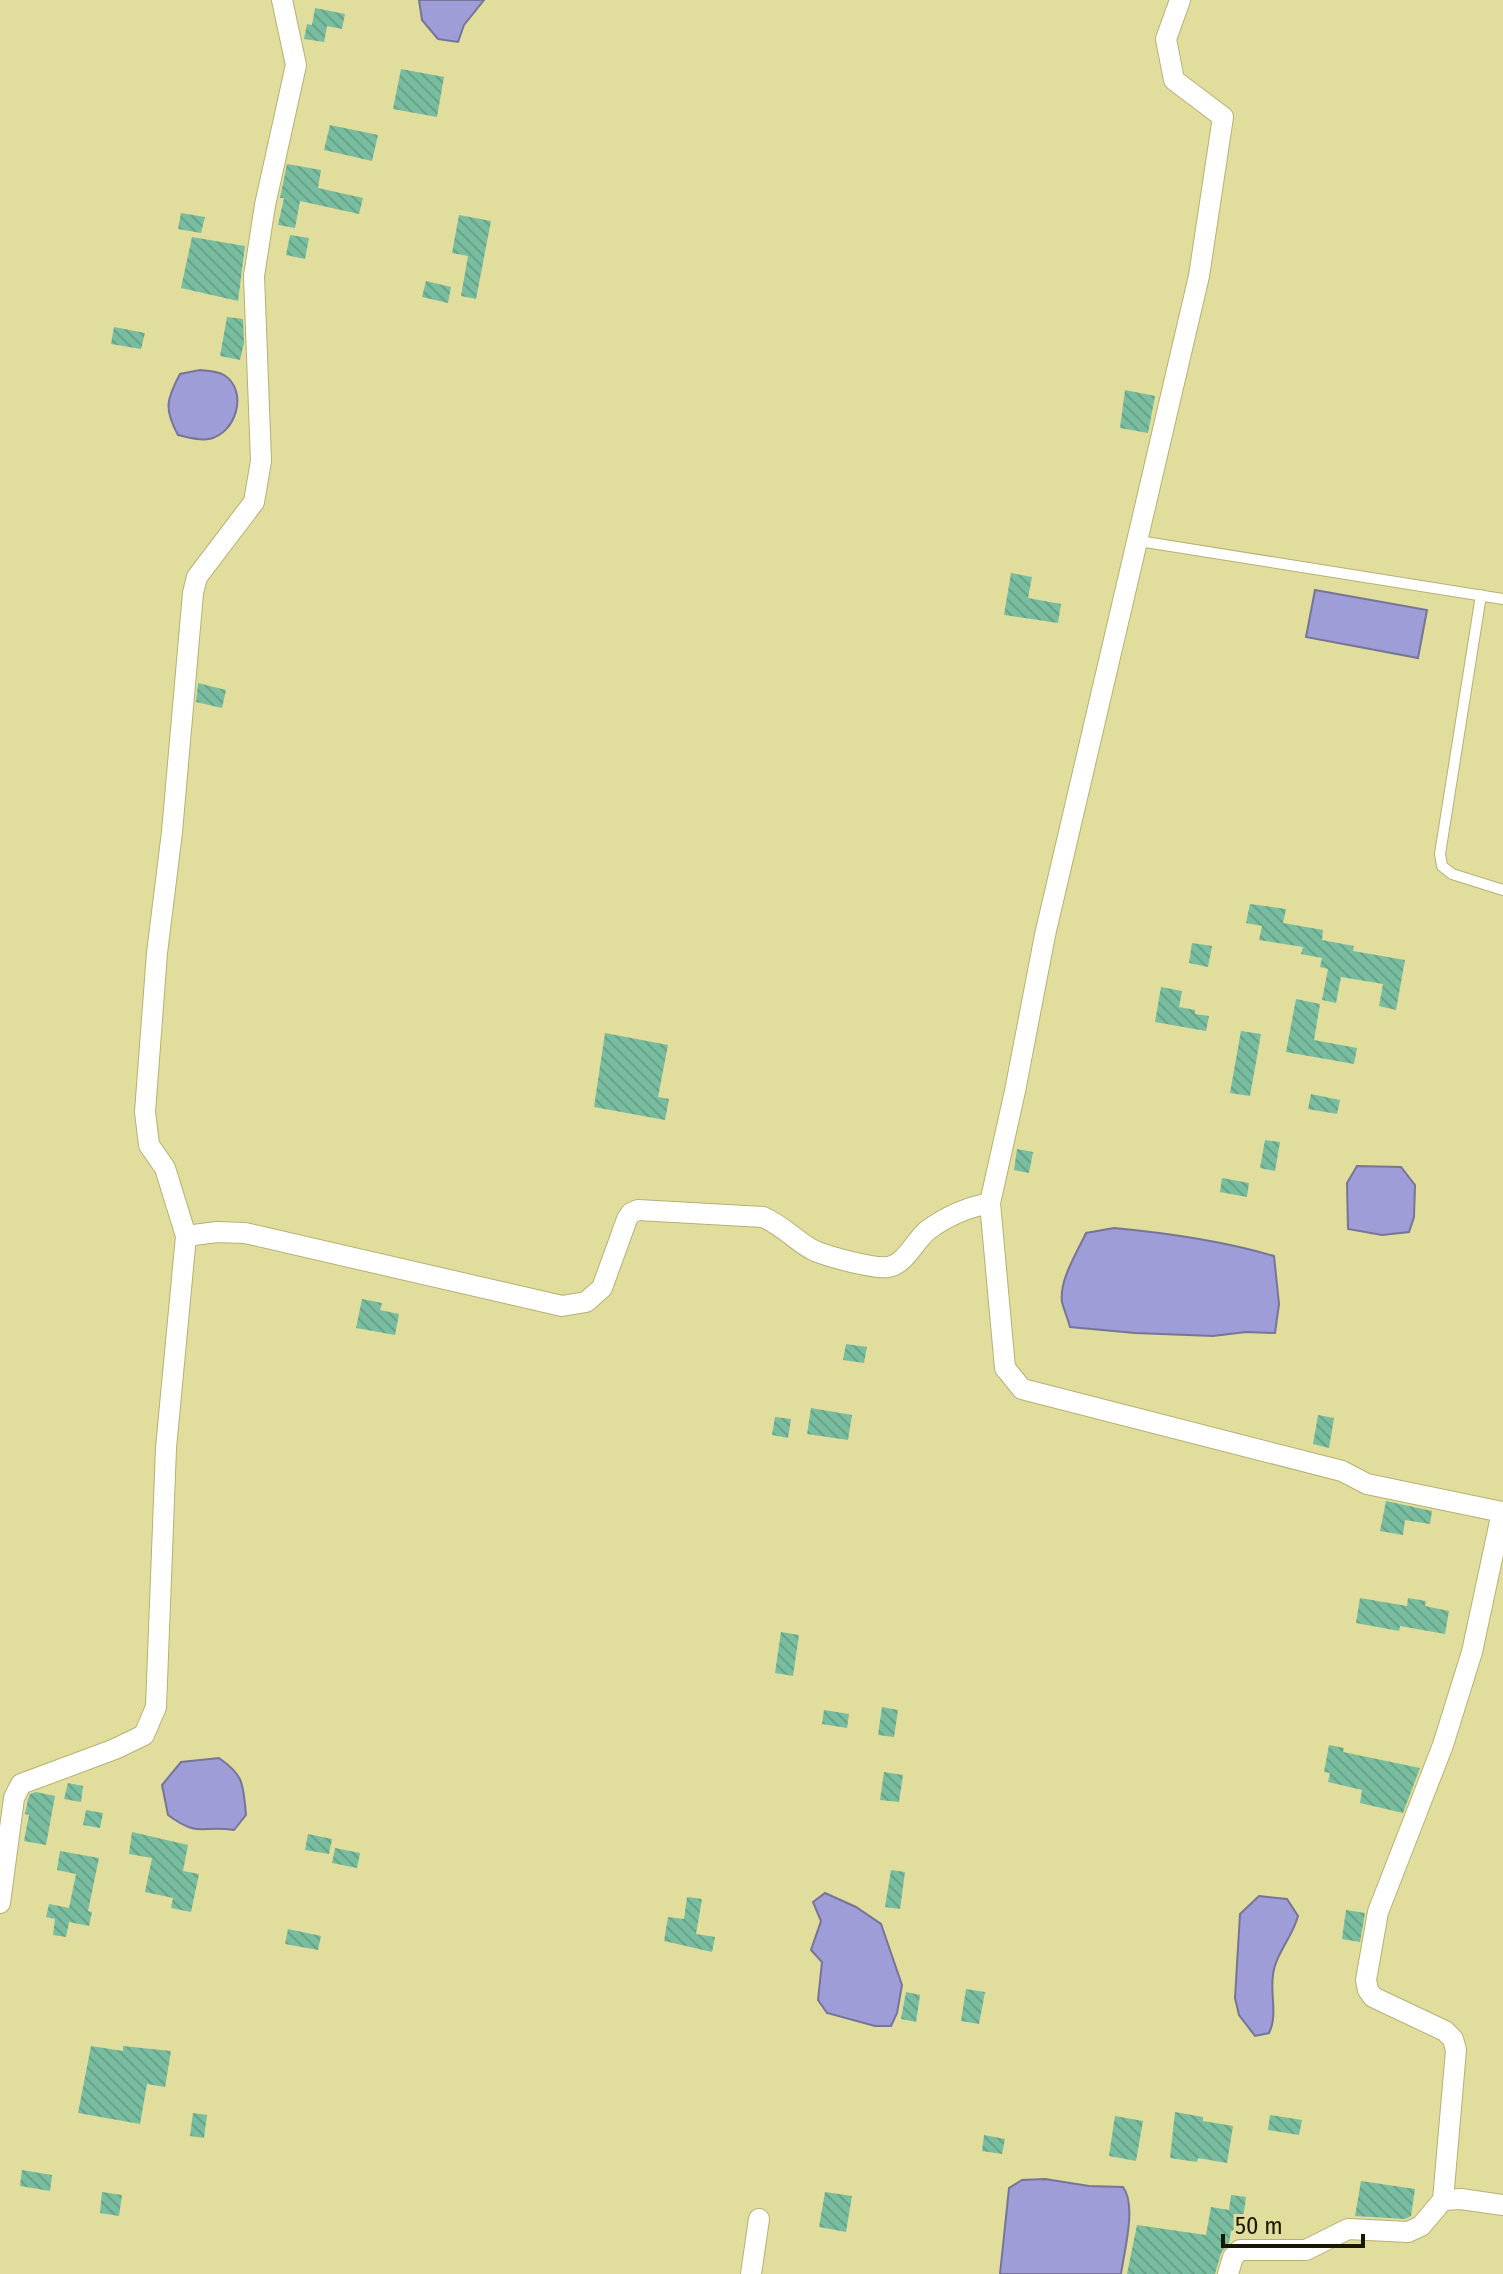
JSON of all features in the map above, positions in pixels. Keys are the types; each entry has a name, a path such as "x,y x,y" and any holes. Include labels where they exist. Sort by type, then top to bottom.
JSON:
{"street":[{"path":"0,1903 14,1798 21,1784 144,1735 156,1707 166,1448 186,1236 165,1168 149,1145 145,1112 156,967 172,832 193,593 197,577 254,502 261,461 254,276 265,205 296,65 282,0"},
{"path":"1180,0 1166,39 1174,80 1223,117 1199,276 1045,935 990,1203 1005,1368 1022,1389 1342,1471 1367,1484 1502,1512 1472,1652 1443,1745 1378,1912 1366,1980 1373,1997 1445,2031 1453,2039 1456,2050 1443,2200 1421,2226 1408,2232 1348,2229 1306,2250 1240,2250 1233,2257 1228,2274"},
{"path":"186,1236 217,1232 245,1233 562,1306 586,1302 602,1288 627,1219 638,1210 763,1217 780,1224 813,1250 889,1267 901,1261 929,1230 968,1207 990,1203"},
{"path":"1443,2200 1461,2199 1503,2205"},
{"path":"751,2274 759,2219"}],"lane":[{"path":"1139,541 1503,599"},
{"path":"1481,595 1440,854 1442,866 1452,874 1503,890"}],"water":[{"path":"419,0 484,0 464,25 458,42 438,39 422,20"},
{"path":"200,370 224,375 236,391 236,411 232,421 226,429 209,439 178,435 168,404 180,374"},
{"path":"1315,590 1427,610 1418,658 1306,637"},
{"path":"1357,1166 1401,1167 1415,1185 1414,1217 1409,1232 1382,1235 1348,1229 1347,1183"},
{"path":"1114,1228 1195,1238 1274,1256 1279,1304 1275,1333 1246,1332 1213,1336 1070,1327 1062,1294 1070,1267 1086,1233"},
{"path":"219,1758 234,1770 243,1789 246,1815 234,1830 194,1829 168,1815 162,1785 181,1762"},
{"path":"825,1893 856,1907 881,1924 902,1985 897,2013 891,2026 875,2026 827,2013 818,2000 822,1962 811,1950 821,1921 813,1902"},
{"path":"1259,1896 1287,1899 1298,1916 1274,1968 1272,2026 1269,2033 1255,2036 1239,2015 1235,1998 1240,1914"},
{"path":"1045,2179 1089,2186 1123,2187 1129,2217 1121,2274 1000,2274 1009,2188 1022,2180"}],"building":[{"path":"315,8 345,14 342,29 327,26 324,42 304,39 307,24 312,25"},
{"path":"401,69 444,77 437,117 393,109"},
{"path":"330,125 378,135 372,161 324,150"},
{"path":"287,164 321,170 318,188 363,198 359,214 300,201 295,228 278,225"},
{"path":"181,213 205,217 201,233 178,229"},
{"path":"459,215 491,221 476,299 461,296 468,256 452,253"},
{"path":"290,235 309,238 305,259 286,255"},
{"path":"192,237 245,246 238,301 181,288"},
{"path":"426,281 451,287 448,303 422,297"},
{"path":"227,317 243,319 244,343 240,360 220,356"},
{"path":"114,327 145,333 141,349 111,344"},
{"path":"1125,390 1155,396 1148,433 1120,428"},
{"path":"1011,573 1032,577 1028,598 1061,604 1058,623 1004,615"},
{"path":"198,683 226,690 222,708 196,702"},
{"path":"1250,904 1286,909 1283,923 1323,930 1322,940 1354,946 1353,951 1405,960 1396,1010 1379,1006 1383,984 1341,977 1336,1003 1322,1000 1328,969 1320,967 1322,958 1301,954 1303,947 1259,940 1262,926 1246,923"},
{"path":"1192,943 1212,946 1208,967 1189,963"},
{"path":"1161,987 1182,991 1179,1007 1209,1016 1206,1031 1155,1022"},
{"path":"1296,999 1320,1004 1314,1040 1357,1048 1354,1064 1286,1052"},
{"path":"1241,1031 1261,1034 1250,1096 1230,1093"},
{"path":"605,1033 668,1045 658,1097 669,1099 665,1120 594,1107"},
{"path":"1311,1094 1340,1100 1337,1114 1308,1109"},
{"path":"1265,1140 1280,1142 1275,1171 1260,1168"},
{"path":"1017,1149 1033,1152 1029,1173 1014,1170"},
{"path":"1222,1178 1249,1183 1247,1197 1220,1192"},
{"path":"362,1299 382,1303 380,1310 399,1314 395,1335 356,1328"},
{"path":"846,1344 867,1347 864,1363 843,1360"},
{"path":"811,1408 852,1415 848,1440 807,1434"},
{"path":"1318,1415 1334,1418 1329,1448 1313,1444"},
{"path":"775,1417 791,1419 788,1438 772,1435"},
{"path":"1386,1501 1432,1511 1430,1524 1405,1520 1403,1535 1380,1531"},
{"path":"1360,1598 1407,1606 1408,1598 1426,1601 1425,1606 1449,1611 1445,1634 1400,1626 1399,1631 1356,1623"},
{"path":"781,1632 799,1635 793,1676 775,1673"},
{"path":"882,1707 898,1710 894,1737 878,1735"},
{"path":"824,1710 849,1714 847,1728 822,1724"},
{"path":"1329,1745 1344,1748 1343,1752 1420,1768 1403,1813 1360,1803 1362,1790 1328,1782 1330,1773 1324,1772"},
{"path":"884,1772 903,1775 899,1802 880,1800"},
{"path":"68,1783 83,1786 81,1802 64,1799"},
{"path":"36,1792 55,1796 46,1845 24,1841 29,1815 25,1814 28,1799 30,1794"},
{"path":"86,1810 103,1813 100,1828 83,1825"},
{"path":"132,1832 188,1845 183,1871 199,1874 191,1912 171,1908 173,1898 145,1892 152,1858 129,1854"},
{"path":"308,1834 332,1839 329,1854 305,1850"},
{"path":"335,1848 360,1853 357,1868 332,1863"},
{"path":"60,1851 99,1858 88,1911 92,1912 89,1926 69,1922 66,1937 53,1935 55,1919 46,1917 49,1904 69,1908 76,1874 57,1870"},
{"path":"891,1870 905,1872 900,1909 885,1907"},
{"path":"687,1897 702,1899 696,1934 715,1937 712,1952 664,1941 668,1917 684,1919"},
{"path":"1346,1910 1365,1913 1360,1942 1342,1939"},
{"path":"288,1929 321,1936 318,1950 285,1944"},
{"path":"966,1989 985,1992 979,2024 961,2021"},
{"path":"906,1992 920,1995 916,2022 901,2019"},
{"path":"91,2046 123,2051 123,2046 171,2051 165,2087 147,2084 140,2124 78,2113"},
{"path":"1175,2112 1233,2126 1227,2163 1198,2158 1197,2162 1170,2158"},
{"path":"193,2113 207,2115 204,2138 190,2136"},
{"path":"1270,2115 1302,2120 1299,2135 1268,2130"},
{"path":"1115,2116 1143,2121 1136,2161 1109,2156"},
{"path":"984,2135 1005,2139 1002,2154 982,2151"},
{"path":"22,2170 52,2175 50,2191 20,2186"},
{"path":"1361,2181 1415,2189 1411,2216 1405,2219 1355,2216"},
{"path":"102,2192 122,2195 119,2216 100,2213"},
{"path":"825,2192 852,2196 846,2232 819,2227"},
{"path":"1231,2195 1246,2197 1241,2233 1231,2231 1215,2274 1127,2274 1137,2225 1206,2235 1211,2207 1229,2210"}]}
